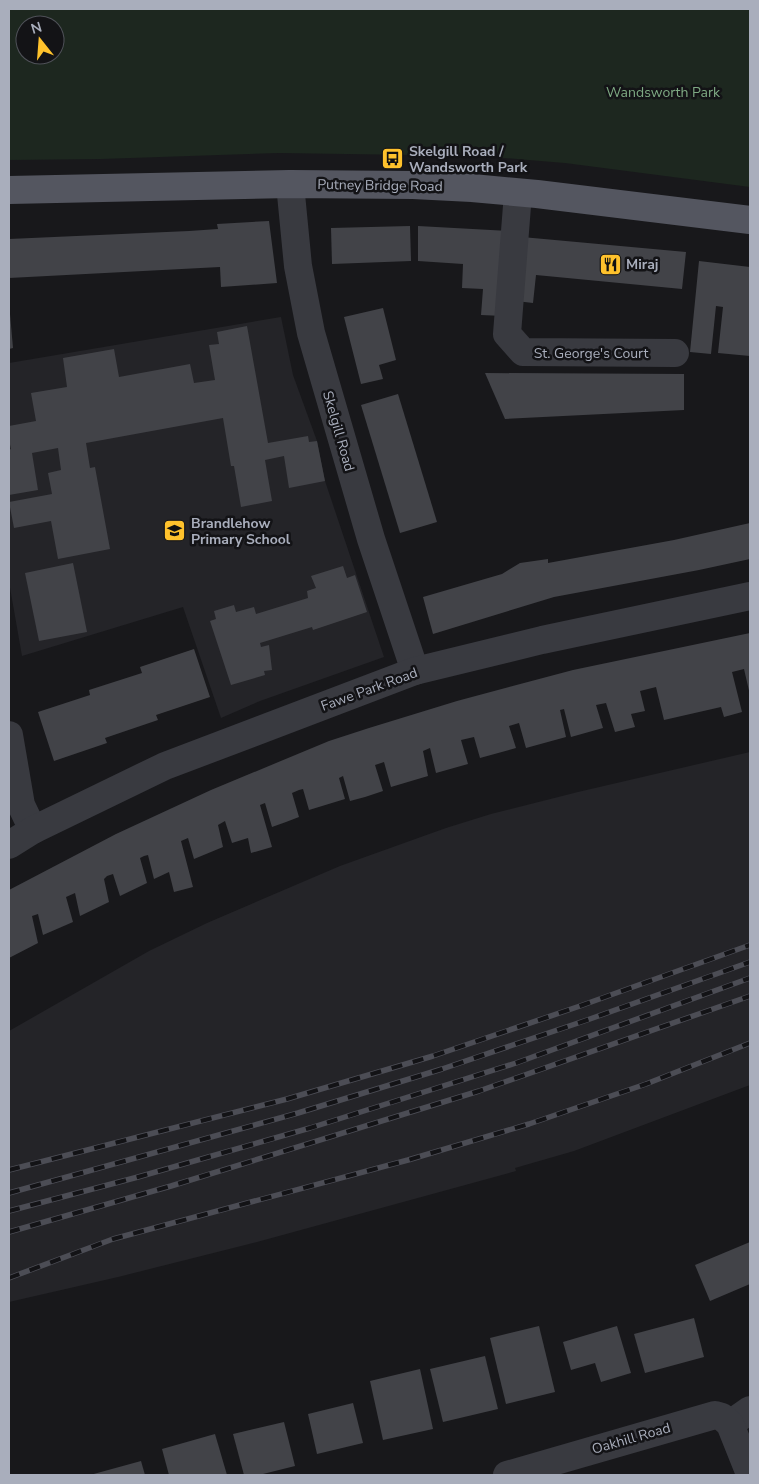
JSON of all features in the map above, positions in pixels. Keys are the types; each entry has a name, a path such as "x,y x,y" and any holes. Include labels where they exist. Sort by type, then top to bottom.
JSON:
{"main road":[{"name":"Putney Bridge Road","path":"9,190 290,184 412,185 472,188 750,220"}],"street":[{"name":"Skelgill Road","path":"290,184 298,266 310,333 371,539 415,671"},
{"name":"St. George's Court","path":"518,193 507,334 522,352 675,353"},
{"name":"Fawe Park Road","path":"9,844 33,830 165,766 415,671 542,640 750,596"},
{"path":"9,735 21,805 33,830"},
{"name":"Oakhill Road","path":"507,1475 715,1415 740,1417"},
{"path":"740,1417 750,1474"}],"shaded area":[{"name":"Brandlehow Primary School","path":"281,317 293,375 317,441 325,481 384,657 260,701 221,718 183,607 22,656 9,582 9,363"},
{"path":"750,752 750,1085 574,1151 515,1168 516,1171 257,1242 9,1302 9,1031 149,951 207,923 340,866 491,814"}],"green space":[{"name":"Wandsworth Park","path":"9,9 750,9 750,187 565,163 481,156 279,153 9,160"}],"building":[{"path":"269,221 277,283 221,287 220,267 9,278 9,239 218,229 217,224"},
{"path":"410,226 411,261 332,264 331,228"},
{"path":"418,226 509,231 503,316 481,315 483,289 462,288 463,264 418,261"},
{"path":"522,237 686,252 682,289 536,275 533,303 516,301"},
{"path":"699,261 750,267 750,356 718,353 723,307 716,306 711,354 690,352"},
{"path":"383,308 396,360 379,365 383,379 361,384 344,317"},
{"path":"9,314 13,348 9,349"},
{"path":"247,326 268,443 308,436 309,442 317,441 325,481 289,488 284,456 265,460 272,501 241,507 234,466 231,466 223,418 86,443 90,468 95,467 110,549 58,559 51,521 14,528 9,502 52,494 48,473 61,470 58,448 32,453 38,490 9,495 9,450 11,449 9,426 36,421 31,393 67,387 63,358 114,349 119,377 190,364 194,383 215,380 209,345 219,344 217,332"},
{"path":"485,373 684,374 684,410 505,419"},
{"path":"398,394 437,522 400,533 361,405"},
{"path":"750,523 750,559 554,597 433,634 423,597 502,574 520,563 548,559 548,563 674,540"},
{"path":"73,563 87,632 39,641 25,573"},
{"path":"343,566 347,578 355,575 367,612 313,630 312,627 260,643 261,647 269,645 272,670 264,671 265,675 231,685 210,621 216,619 214,611 234,605 236,612 254,607 256,614 308,598 307,591 316,588 311,576"},
{"path":"750,633 750,695 744,669 732,672 742,712 724,717 721,707 664,720 656,687 640,691 645,711 631,714 635,727 615,732 606,703 596,705 603,728 571,737 564,709 560,710 566,737 526,748 519,723 509,726 516,748 480,758 474,737 461,740 468,764 436,773 430,748 423,751 428,776 391,787 384,762 375,765 383,791 365,797 350,801 343,776 339,778 345,799 309,810 303,789 299,790 292,793 299,817 286,822 272,827 265,803 260,805 272,847 251,853 248,838 232,843 225,821 218,825 223,847 194,859 188,838 181,841 193,887 174,892 169,872 154,879 148,855 144,856 140,858 147,883 120,896 113,874 107,876 104,879 109,902 80,916 75,893 66,897 73,922 43,935 38,914 32,916 38,943 9,958 9,890 116,834 211,790 329,741 457,701 573,670"},
{"path":"194,649 210,697 156,715 158,720 105,738 107,743 54,761 38,712 90,695 89,690 142,673 140,667"},
{"path":"750,1242 750,1284 710,1301 695,1265"},
{"path":"694,1318 704,1357 645,1373 634,1334"},
{"path":"539,1326 555,1392 506,1404 490,1338"},
{"path":"617,1326 631,1373 601,1382 595,1363 571,1370 563,1342"},
{"path":"485,1356 498,1409 443,1422 430,1369"},
{"path":"420,1369 433,1429 383,1440 370,1381"},
{"path":"353,1403 363,1443 317,1454 308,1414"},
{"path":"284,1422 295,1466 259,1475 244,1475 233,1434"},
{"path":"215,1434 227,1475 169,1475 162,1449"},
{"path":"141,1461 145,1475 90,1475"}],"railway":[{"path":"9,1170 287,1099 433,1056 750,945"},
{"path":"9,1193 298,1113 442,1069 750,962"},
{"path":"9,1211 138,1177 310,1128 516,1063 750,978"},
{"path":"9,1232 171,1186 479,1091 750,996"},
{"path":"9,1278 113,1239 408,1160 529,1124 646,1084 750,1043"}],"place":[{"name":"Skelgill Road / Wandsworth Park","path":"393,159"},
{"name":"Miraj","path":"610,264"},
{"name":"Brandlehow Primary School","path":"175,531"}]}
